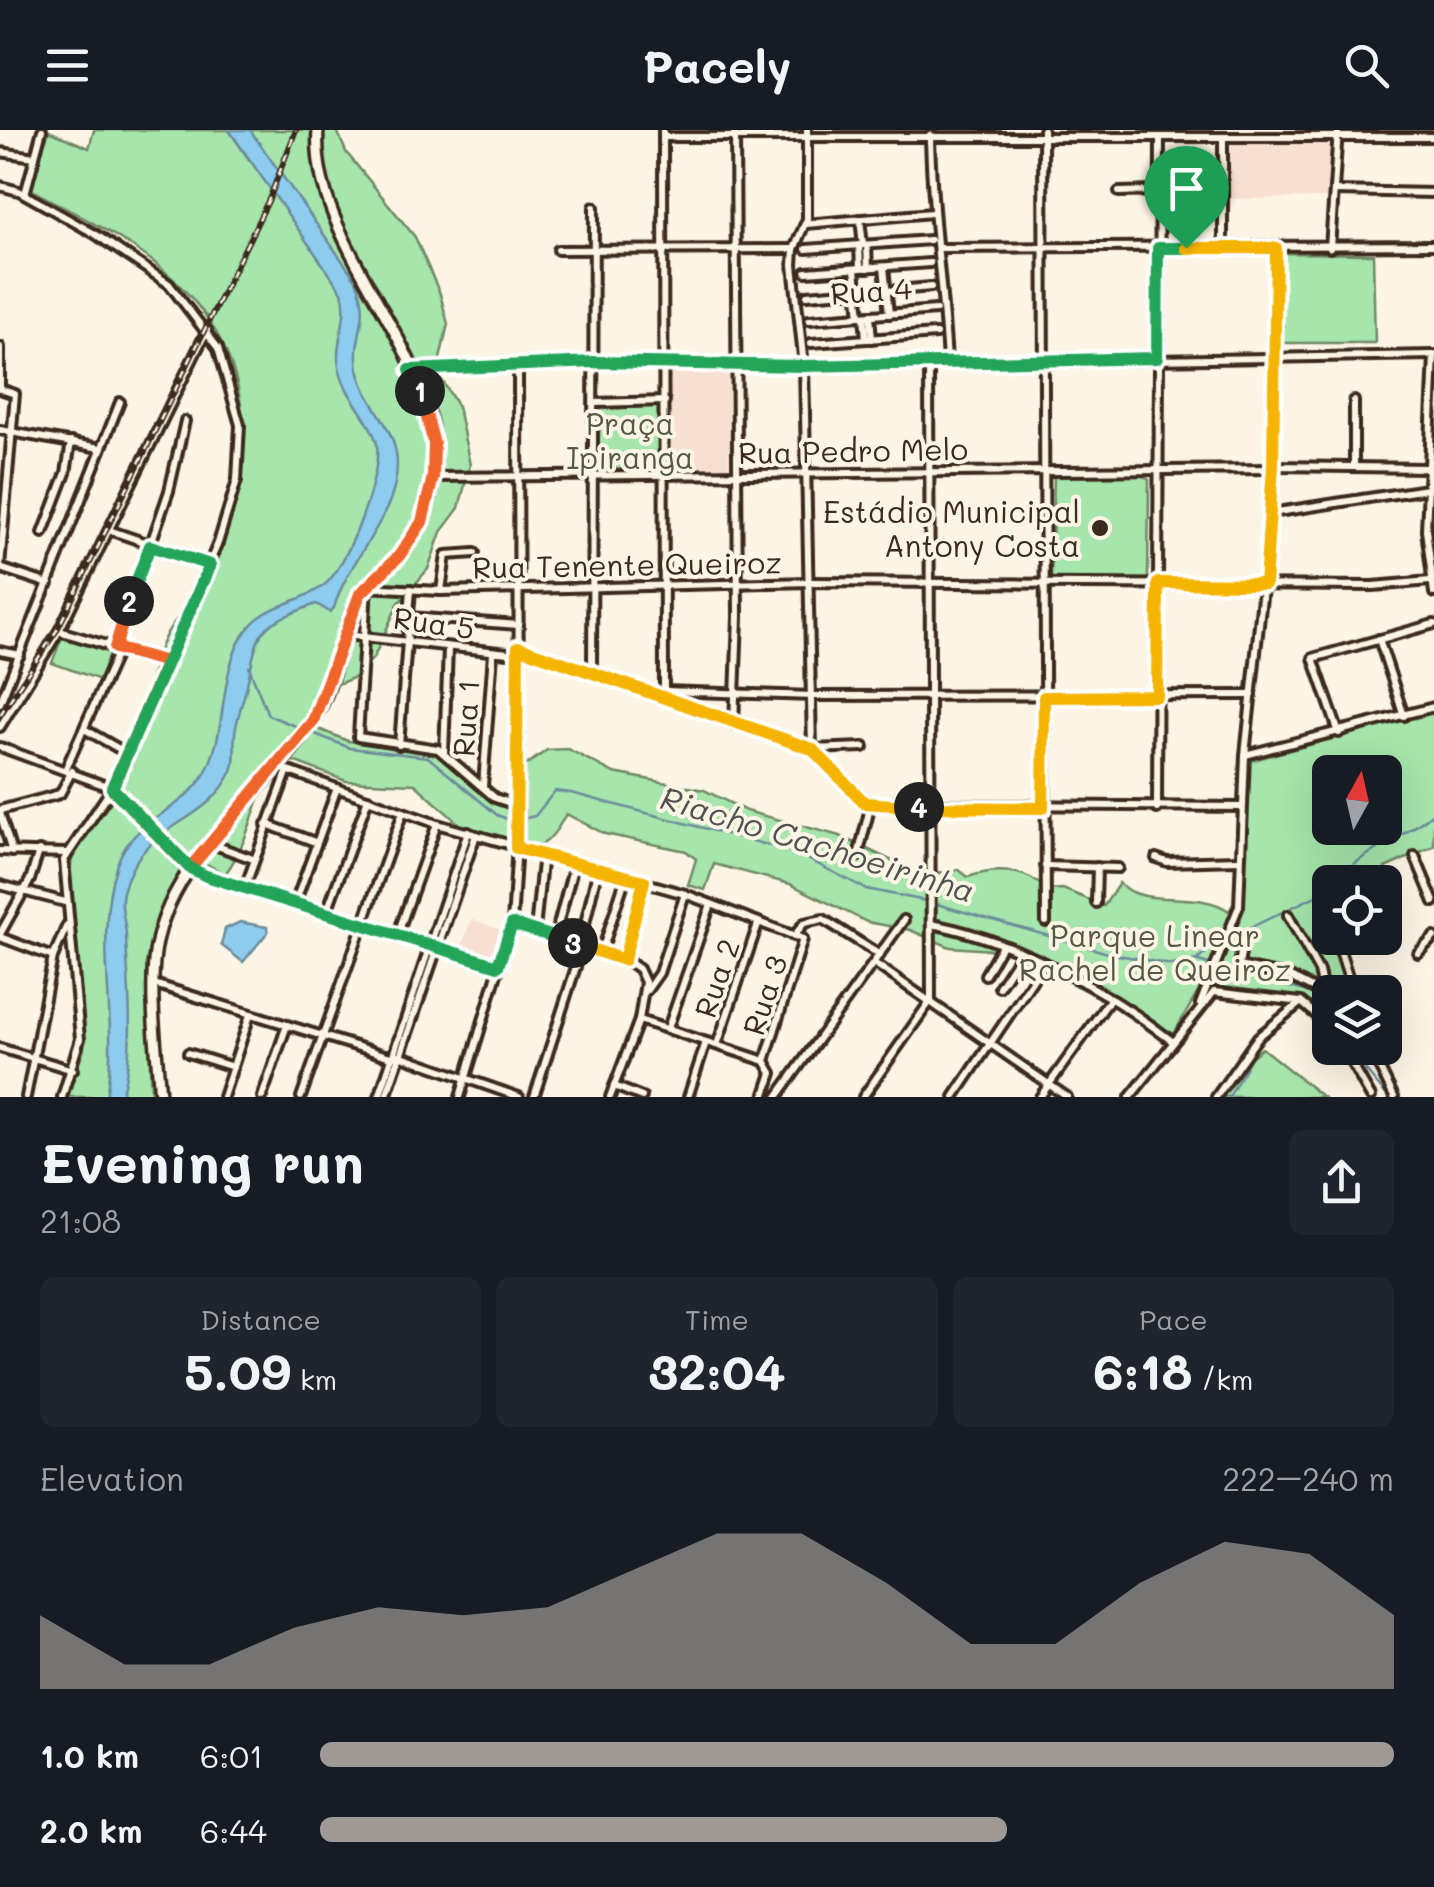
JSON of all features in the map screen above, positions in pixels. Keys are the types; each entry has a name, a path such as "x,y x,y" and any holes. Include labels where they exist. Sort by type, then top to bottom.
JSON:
{"main road":[{"path":"160,1097 154,984 160,931 190,868 209,843 283,768 313,721 331,684 345,635 366,587 414,536 433,477 429,418 410,370 339,227 318,160 318,130"}],"street":[{"path":"24,194 42,130"},
{"path":"734,724 738,584 735,133"},
{"path":"807,133 806,224 794,249 808,473 812,749 861,801 870,804 1242,807"},
{"path":"1043,133 1046,922"},
{"path":"1330,248 1338,133"},
{"path":"1252,695 664,694 664,134 1434,136"},
{"path":"930,135 932,213 940,248 947,362"},
{"path":"1157,808 1160,137"},
{"path":"1223,137 1223,247"},
{"path":"0,152 35,158"},
{"path":"0,186 33,199 147,266 169,284 207,330 232,385 241,458 232,503 210,565 128,754 112,788 66,853 65,902 80,1029 73,1070 62,1097"},
{"path":"1120,192 1158,191"},
{"path":"1334,191 1434,193"},
{"path":"592,672 594,207"},
{"path":"806,224 932,213"},
{"path":"860,219 863,245 857,291 869,339"},
{"path":"806,249 930,240"},
{"path":"940,248 1434,246"},
{"path":"1200,1004 1239,906 1245,755 1271,513 1276,248"},
{"path":"558,250 794,249"},
{"path":"806,272 930,263"},
{"path":"884,267 889,314"},
{"path":"887,290 931,287"},
{"path":"807,295 857,291"},
{"name":"Rua 4","path":"809,320 936,310"},
{"path":"0,727 59,631 207,330"},
{"path":"812,343 936,334"},
{"path":"0,347 0,389 14,390 0,568 49,584"},
{"path":"410,370 594,362 804,366 1434,355 1427,489 1433,588"},
{"path":"863,1097 930,1000 930,362"},
{"path":"460,1097 512,924 519,808 518,366"},
{"path":"594,403 665,401"},
{"path":"1354,401 1354,466"},
{"path":"0,703 120,402"},
{"path":"12,852 0,812 60,794 117,648 185,422"},
{"path":"0,430 100,448"},
{"path":"43,534 66,473 70,442"},
{"name":"Rua Pedro Melo","path":"433,477 1354,466 1430,470"},
{"path":"1271,513 1427,489"},
{"path":"109,530 210,565"},
{"path":"441,592 446,554 475,552"},
{"name":"Rua Tenente Queiroz","path":"366,587 441,592 933,582 1433,588"},
{"path":"366,587 357,735 364,742 444,753 482,788 519,808"},
{"path":"399,745 411,589"},
{"path":"409,617 519,625"},
{"path":"1339,733 1313,659 1434,624"},
{"path":"59,631 167,662"},
{"name":"Rua 5","path":"345,635 448,648 518,651 664,694 734,724 812,749"},
{"path":"1378,639 1404,716"},
{"path":"444,753 448,648"},
{"path":"0,651 20,655"},
{"name":"Rua 1","path":"482,788 492,652"},
{"path":"1245,755 1434,706"},
{"path":"86,729 128,754"},
{"path":"0,747 112,788 190,868 498,966"},
{"path":"812,749 864,747"},
{"path":"244,887 283,768 436,824 685,894 794,936 804,922 823,919 880,954"},
{"path":"295,903 336,788"},
{"path":"328,912 368,799"},
{"path":"858,856 870,804"},
{"path":"301,1097 360,921 403,812"},
{"path":"266,824 315,842"},
{"path":"398,933 436,824"},
{"path":"378,1097 472,833"},
{"path":"209,843 253,859"},
{"path":"0,851 66,853"},
{"path":"39,852 0,936 53,957"},
{"path":"535,930 543,853"},
{"path":"1415,856 1434,902"},
{"path":"1156,858 1168,862 1239,860"},
{"path":"555,936 575,861"},
{"path":"1045,866 1118,868"},
{"path":"1096,903 1097,867"},
{"path":"534,1097 582,945 598,868"},
{"path":"602,951 626,876"},
{"path":"624,960 644,881"},
{"path":"0,885 65,902"},
{"path":"610,1097 685,894"},
{"path":"668,1028 710,904"},
{"path":"1288,915 1320,975"},
{"path":"777,1097 904,920"},
{"path":"931,920 1020,955 1111,998 1172,1041"},
{"path":"512,924 624,960 644,975 646,992"},
{"name":"Rua 2","path":"716,1045 758,924"},
{"path":"26,1097 53,957 67,925"},
{"name":"Rua 3","path":"764,1097 772,1073 767,1063 804,943 794,936"},
{"path":"1418,954 1434,936"},
{"path":"985,975 1001,947"},
{"path":"1241,953 1239,966 1312,987"},
{"path":"999,987 1020,955"},
{"path":"874,962 1066,1097"},
{"path":"954,1097 1042,965"},
{"path":"154,984 467,1076 520,1097"},
{"path":"1130,1097 1200,1004 1219,991 1301,1002 1312,1011"},
{"path":"1040,1097 1111,998"},
{"path":"1216,1097 1258,1037 1301,1002"},
{"path":"223,1097 250,1015"},
{"path":"639,1020 767,1063"},
{"path":"262,1097 287,1026"},
{"path":"688,1097 706,1042"},
{"path":"0,1048 73,1070"},
{"path":"188,1053 233,1067"},
{"path":"386,1097 395,1056"},
{"path":"1352,1065 1370,1097"},
{"path":"1378,1065 1394,1097"},
{"path":"614,1086 642,1097"}],"shaded area":[{"path":"1231,142 1329,142 1328,198 1228,199"},
{"path":"670,369 729,369 729,468 670,468"},
{"path":"471,919 502,930 496,956 461,948"}],"green space":[{"path":"94,130 229,130 250,161 240,130 337,130 346,152 415,237 440,294 448,324 437,372 458,407 470,465 459,508 441,532 428,569 398,604 374,657 356,677 319,691 307,713 311,726 348,741 432,751 487,798 513,812 511,841 460,825 415,784 346,781 280,756 242,845 225,874 185,852 110,774 132,765 152,672 163,641 203,587 223,538 241,459 242,420 237,383 224,346 202,311 171,277 121,240 29,188 49,131 89,148"},
{"path":"1282,253 1373,254 1375,343 1283,343"},
{"name":"Praça Ipiranga","path":"661,406 660,472 597,471 600,409"},
{"name":"Estádio Municipal Antony Costa","path":"1143,475 1149,480 1148,580 1051,578 1054,476"},
{"path":"62,636 109,653 100,680 52,663"},
{"name":"Parque Linear Rachel de Queiroz","path":"1434,711 1434,846 1392,865 1312,865 1312,955 1345,955 1351,975 1312,975 1312,1017 1295,1005 1198,992 1173,1035 1108,993 1090,993 1007,951 950,947 910,930 867,922 790,884 714,864 705,890 688,885 696,859 686,851 605,834 566,814 542,844 519,849 521,769 547,750 568,749 614,773 704,790 746,811 840,836 913,871 952,873 958,869 968,877 1010,872 1029,877 1046,890 1063,889 1104,906 1119,883 1143,896 1202,901 1229,911 1241,890 1250,761"},
{"path":"118,800 182,866 157,920 146,963 151,1097 67,1097 84,1049 70,871 73,854 111,802"},
{"path":"1262,1048 1323,1097 1219,1097 1244,1063"}],"water":[{"path":"229,130 250,130 356,280 363,306 358,369 393,442 396,474 384,514 334,608 330,612 316,604 281,618 263,632 237,722 232,771 220,790 206,805 158,837 132,868 122,903 130,1038 126,1078 121,1097 106,1097 110,1038 107,920 117,864 134,836 183,799 204,775 217,741 229,670 242,637 259,617 323,586 333,576 362,518 375,472 376,440 339,367 342,292"},
{"path":"240,922 267,927 268,932 243,962 221,945 225,929"}],"waterway":[{"name":"Riacho Cachoeirinha","path":"249,667 268,715 350,748 428,757 497,815 512,821 535,816 555,791 571,793 794,852 866,889 926,901 1108,953 1172,965 1197,960 1221,941"},
{"name":"Riacho Cachoeirinha","path":"1353,865 1434,812"},
{"name":"Riacho Cachoeirinha","path":"1229,938 1312,898"},
{"path":"1198,961 1312,994"},
{"path":"1229,1097 1258,1045"},
{"path":"1364,1065 1388,1097"}],"railway":[{"path":"0,715 57,630 270,197 296,130"}],"place":[{"name":"Estádio Municipal Antony Costa","path":"1100,528"}],"route":[{"path":"1186,248 1158,248 1157,358 804,366 765,362 594,362 410,370 425,403 434,444 426,510 399,556 360,594 331,684 313,721 190,868 112,788 167,662 115,648 150,546 210,565 112,788 171,846 190,868 206,876 498,966 512,924 624,960 644,881 516,848 518,647 812,749 824,756 865,803 1043,808 1044,697 1157,696 1158,583 1265,584 1273,466 1276,248 1186,248"}]}
